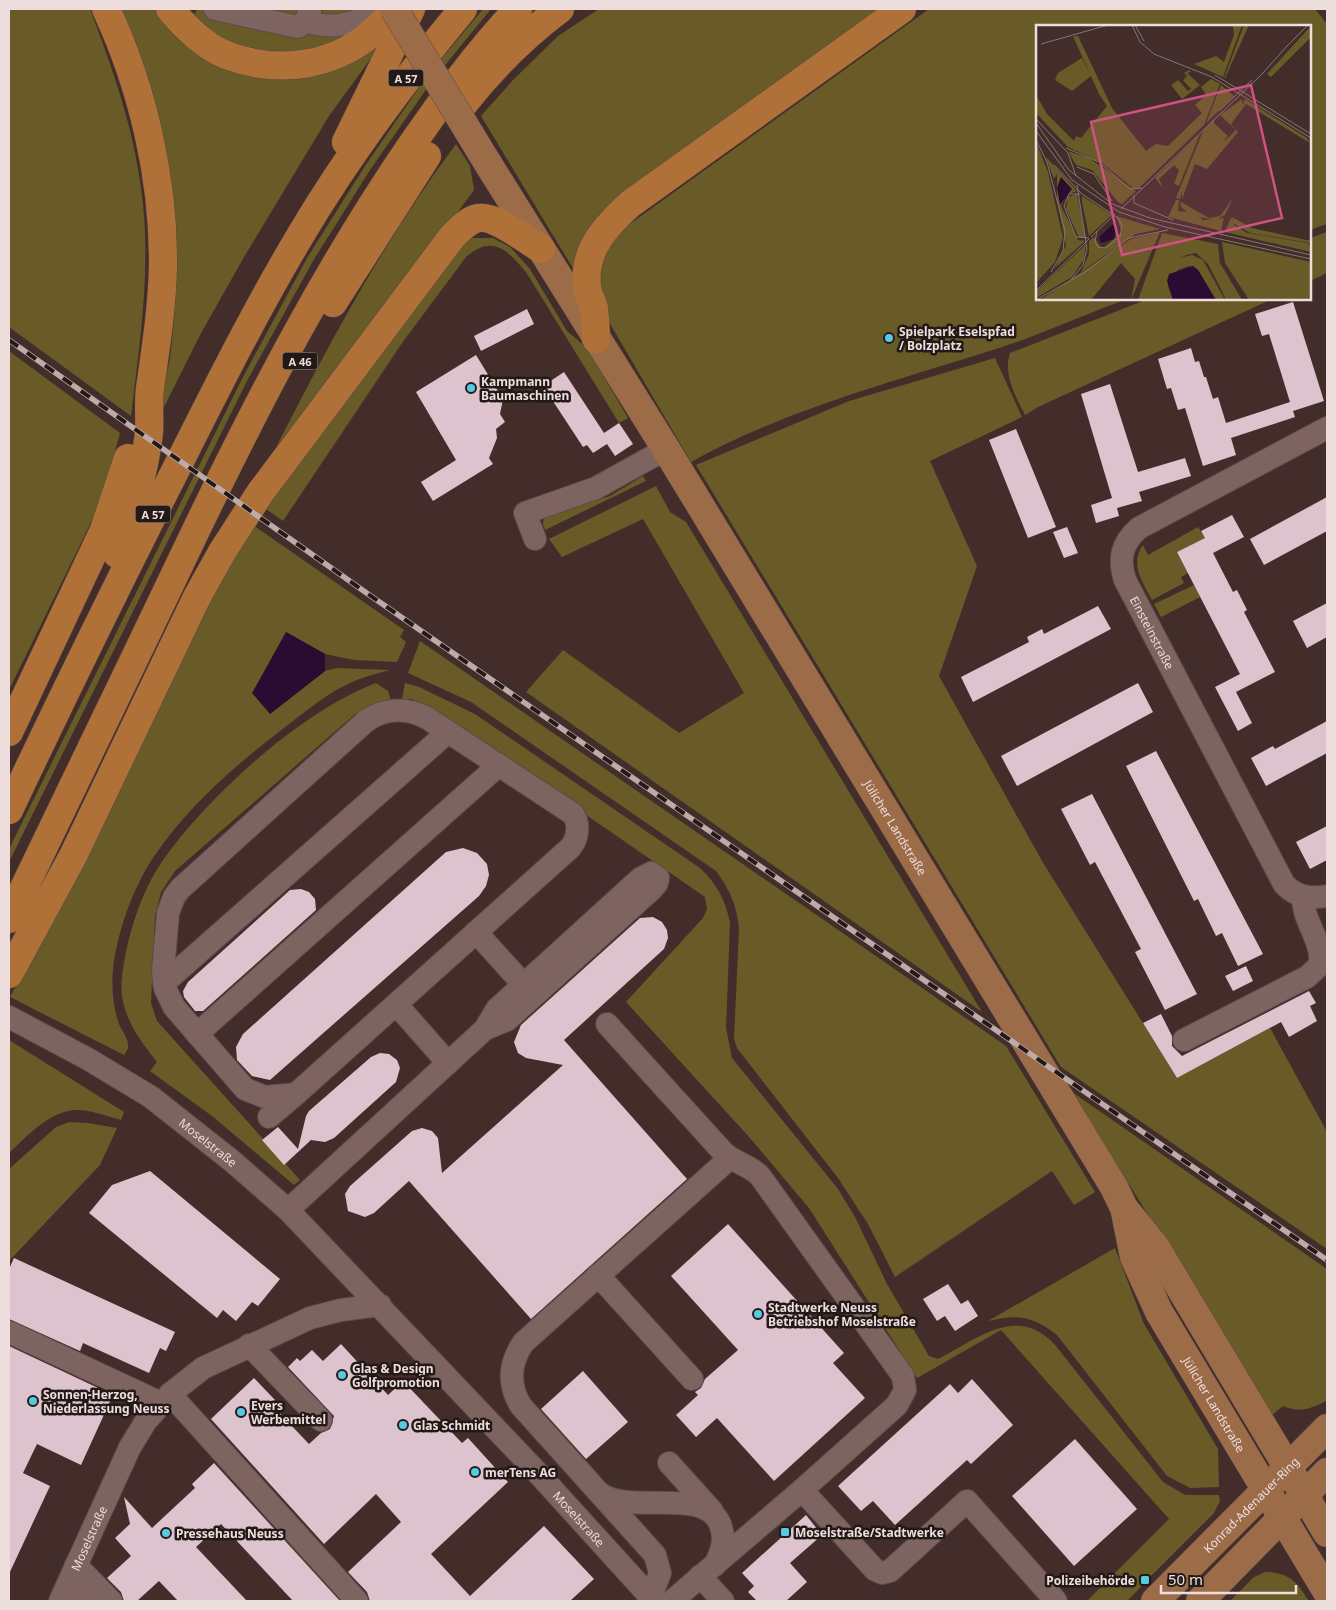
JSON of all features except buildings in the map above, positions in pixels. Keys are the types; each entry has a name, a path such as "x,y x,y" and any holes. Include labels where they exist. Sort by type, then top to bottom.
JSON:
{"highway":[{"path":"82,655 139,486 149,433 150,390 159,329 163,266 160,204 152,152 141,104 126,58 106,9"},
{"path":"170,9 202,41 227,56 279,67 305,64 331,57 360,42 390,10"},
{"path":"332,184 352,127 411,9"},
{"name":"A 57","path":"9,810 82,655 233,357 302,231 332,184 414,68 463,9"},
{"path":"9,919 240,440 289,345 339,256 438,107 518,9"},
{"name":"A 46","path":"91,748 134,694 213,530 313,335 365,250 442,133 477,87 537,26 560,9"},
{"path":"596,339 594,307 587,287 588,265 595,242 611,222 630,204 902,9"},
{"path":"9,974 73,856 197,597 222,552 260,493 452,237 464,226 478,218 495,220 541,250"},
{"path":"9,732 104,530 150,390"}],"main road":[{"name":"Jülicher Landstraße","path":"390,10 666,449 1027,1042 1114,1187 1124,1208 1155,1246 1327,1533"},
{"name":"Jülicher Landstraße","path":"1124,1208 1134,1257 1159,1312 1327,1592"},
{"name":"Konrad-Adenauer-Ring","path":"1155,1601 1327,1428"},
{"path":"1200,1601 1327,1472"}],"street":[{"path":"215,9 298,27 307,15 330,28 352,23 390,10"},
{"name":"Einsteinstraße","path":"1303,896 1292,892 1284,884 1245,811 1124,580 1121,554 1130,537 1139,528 1327,428"},
{"path":"535,539 525,513 596,488 666,449"},
{"path":"269,1117 296,1094 570,848 575,840 577,828 573,814 427,718 409,711 386,712 366,721 174,897 166,919 164,983 174,1006 245,1089 265,1096 296,1094"},
{"path":"164,983 448,732"},
{"path":"197,1034 499,765"},
{"path":"288,1210 485,1029 497,1009 641,878 651,872 656,875 657,883 652,889 507,1020 485,1029"},
{"path":"1184,1040 1307,977 1320,966 1321,952 1302,908 1303,896 1317,898 1327,896"},
{"path":"476,932 524,985"},
{"path":"396,1004 448,1063"},
{"name":"Moselstraße","path":"11,1018 88,1059 151,1098 232,1161 288,1210 659,1600"},
{"path":"608,1024 730,1158 752,1169 760,1176 903,1376 905,1390 897,1405 741,1544 708,1570 659,1600"},
{"path":"659,1600 660,1574 655,1555 521,1406 514,1394 511,1381 515,1354 523,1343 730,1158"},
{"path":"598,1276 692,1379"},
{"name":"Moselstraße","path":"68,1583 130,1447 153,1426 166,1398 203,1368 310,1318 341,1310 380,1305"},
{"path":"9,1332 166,1398 357,1601"},
{"path":"249,1345 321,1420"},
{"path":"668,1464 741,1544"},
{"path":"802,1490 874,1570 882,1572 890,1571 967,1502 1056,1601"},
{"path":"596,1491 619,1503 698,1506 717,1517 723,1540 722,1552 708,1570"},
{"path":"708,1570 723,1601"},
{"path":"68,1583 87,1601"},
{"path":"68,1583 111,1601"}],"shaded area":[{"path":"9,9 90,9 121,97 133,142 141,188 145,245 143,302 131,416 9,327"},
{"path":"120,9 162,9 245,68 385,32 374,54 329,116 244,257 200,335 156,423 170,358 175,310"},
{"path":"197,9 369,9 348,37 314,52 256,52 218,38 185,10 195,14"},
{"path":"483,9 491,9 432,81 370,170 313,261 248,379 9,862 9,849 243,377 307,258 365,166 427,76"},
{"path":"599,9 886,9 612,206 577,275 481,116 513,80 558,36"},
{"path":"929,9 1315,9 1327,24 1327,224 1311,230 1311,25 1036,25 1036,300 1124,300 1012,343 879,385 802,412 727,443 691,462 602,310 598,264 608,244 627,226"},
{"path":"456,144 470,166 474,190 255,489 324,355 373,269 399,227"},
{"path":"1327,232 1327,273 1311,281 1311,238"},
{"path":"472,238 493,238 510,247 530,269 567,331 587,348 628,418 619,423 526,272 506,252 492,246 484,247 466,257 402,343 283,521 266,509 457,249"},
{"path":"1145,300 1270,300 1038,407 1025,415 1009,377 1008,361 1010,353"},
{"path":"9,351 120,433 102,500 9,690"},
{"path":"995,358 1022,417 930,461 977,566 939,676 1042,861 1177,1078 1270,1028 1327,1132 1327,1249 1061,1067 696,465 849,401"},
{"path":"643,476 646,481 545,530 543,522 548,515 610,496"},
{"path":"656,486 670,512 686,522 982,1012 526,692 563,650 679,733 744,693 643,519 562,557 549,539"},
{"path":"253,525 404,630 400,637 406,642 397,662 354,660 325,654 286,632 270,714 325,671 337,668 390,670 361,678 336,690 313,705 267,741 198,802 155,855 134,892 120,933 114,961 112,985 115,1009 128,1046 124,1055 10,997 87,857 226,568"},
{"path":"1198,527 1205,538 1177,552 1188,573 1181,577 1184,583 1152,600 1137,566 1139,552 1143,545 1148,555"},
{"path":"1194,585 1200,597 1161,617 1154,604"},
{"path":"286,632 325,654 325,671 270,714 252,693"},
{"path":"420,641 1006,1046 1095,1192 1074,1205 1052,1171 895,1277 868,1224 838,1178 737,1048 734,1039 739,929 737,913 732,898 716,871 471,702 408,673"},
{"path":"376,683 388,691 391,700 366,708 354,715 175,871 161,892 155,916 151,1003 157,1021 300,1180 294,1185 212,1116 150,1071 157,1062 135,1031 124,1005 122,978 124,965 133,924 151,880 182,835 205,809 231,783 288,734 347,696"},
{"path":"405,683 419,687 475,714 700,868 711,880 723,900 730,923 726,1028 732,1058 838,1189 855,1217 887,1284 929,1356 938,1359 997,1329 1012,1326 1027,1327 1041,1333 1056,1346 1163,1482 1185,1495 1219,1495 1220,1501 1214,1513 1150,1577 1147,1575 1140,1583 1142,1586 1127,1601 1087,1601 1169,1519 1001,1330 917,1378 809,1208 750,1138 626,1002 703,918 707,909 705,897 430,707 411,699 402,699"},
{"path":"9,1040 124,1112 121,1120 86,1111 74,1110 65,1112 38,1126 9,1153"},
{"path":"1072,1092 1327,1269 1326,1401 1300,1410 1283,1406 1272,1415"},
{"path":"69,1122 117,1128 100,1165 9,1261 9,1169 56,1127"},
{"path":"1115,1248 1144,1324 1218,1449 1219,1487 1190,1488 1167,1476 1057,1335 1040,1324 1024,1318 1016,1317 988,1321"},
{"path":"1265,1572 1273,1572 1292,1579 1309,1601 1230,1601 1254,1577"}],"railway":[{"path":"9,340 368,594 1327,1260"}],"place":[{"name":"Spielpark Eselspfad / Bolzplatz","path":"889,338"},
{"name":"Kampmann Baumaschinen","path":"471,388"},
{"name":"Stadtwerke Neuss Betriebshof Moselstraße","path":"758,1314"},
{"name":"Glas & Design Golfpromotion","path":"342,1375"},
{"name":"Sonnen-Herzog, Niederlassung Neuss","path":"33,1401"},
{"name":"Evers Werbemittel","path":"241,1412"},
{"name":"Glas Schmidt","path":"403,1425"},
{"name":"merTens AG","path":"475,1472"},
{"name":"Moselstraße/Stadtwerke","path":"785,1532"},
{"name":"Pressehaus Neuss","path":"166,1533"},
{"name":"Polizeibehörde","path":"1145,1580"}]}
